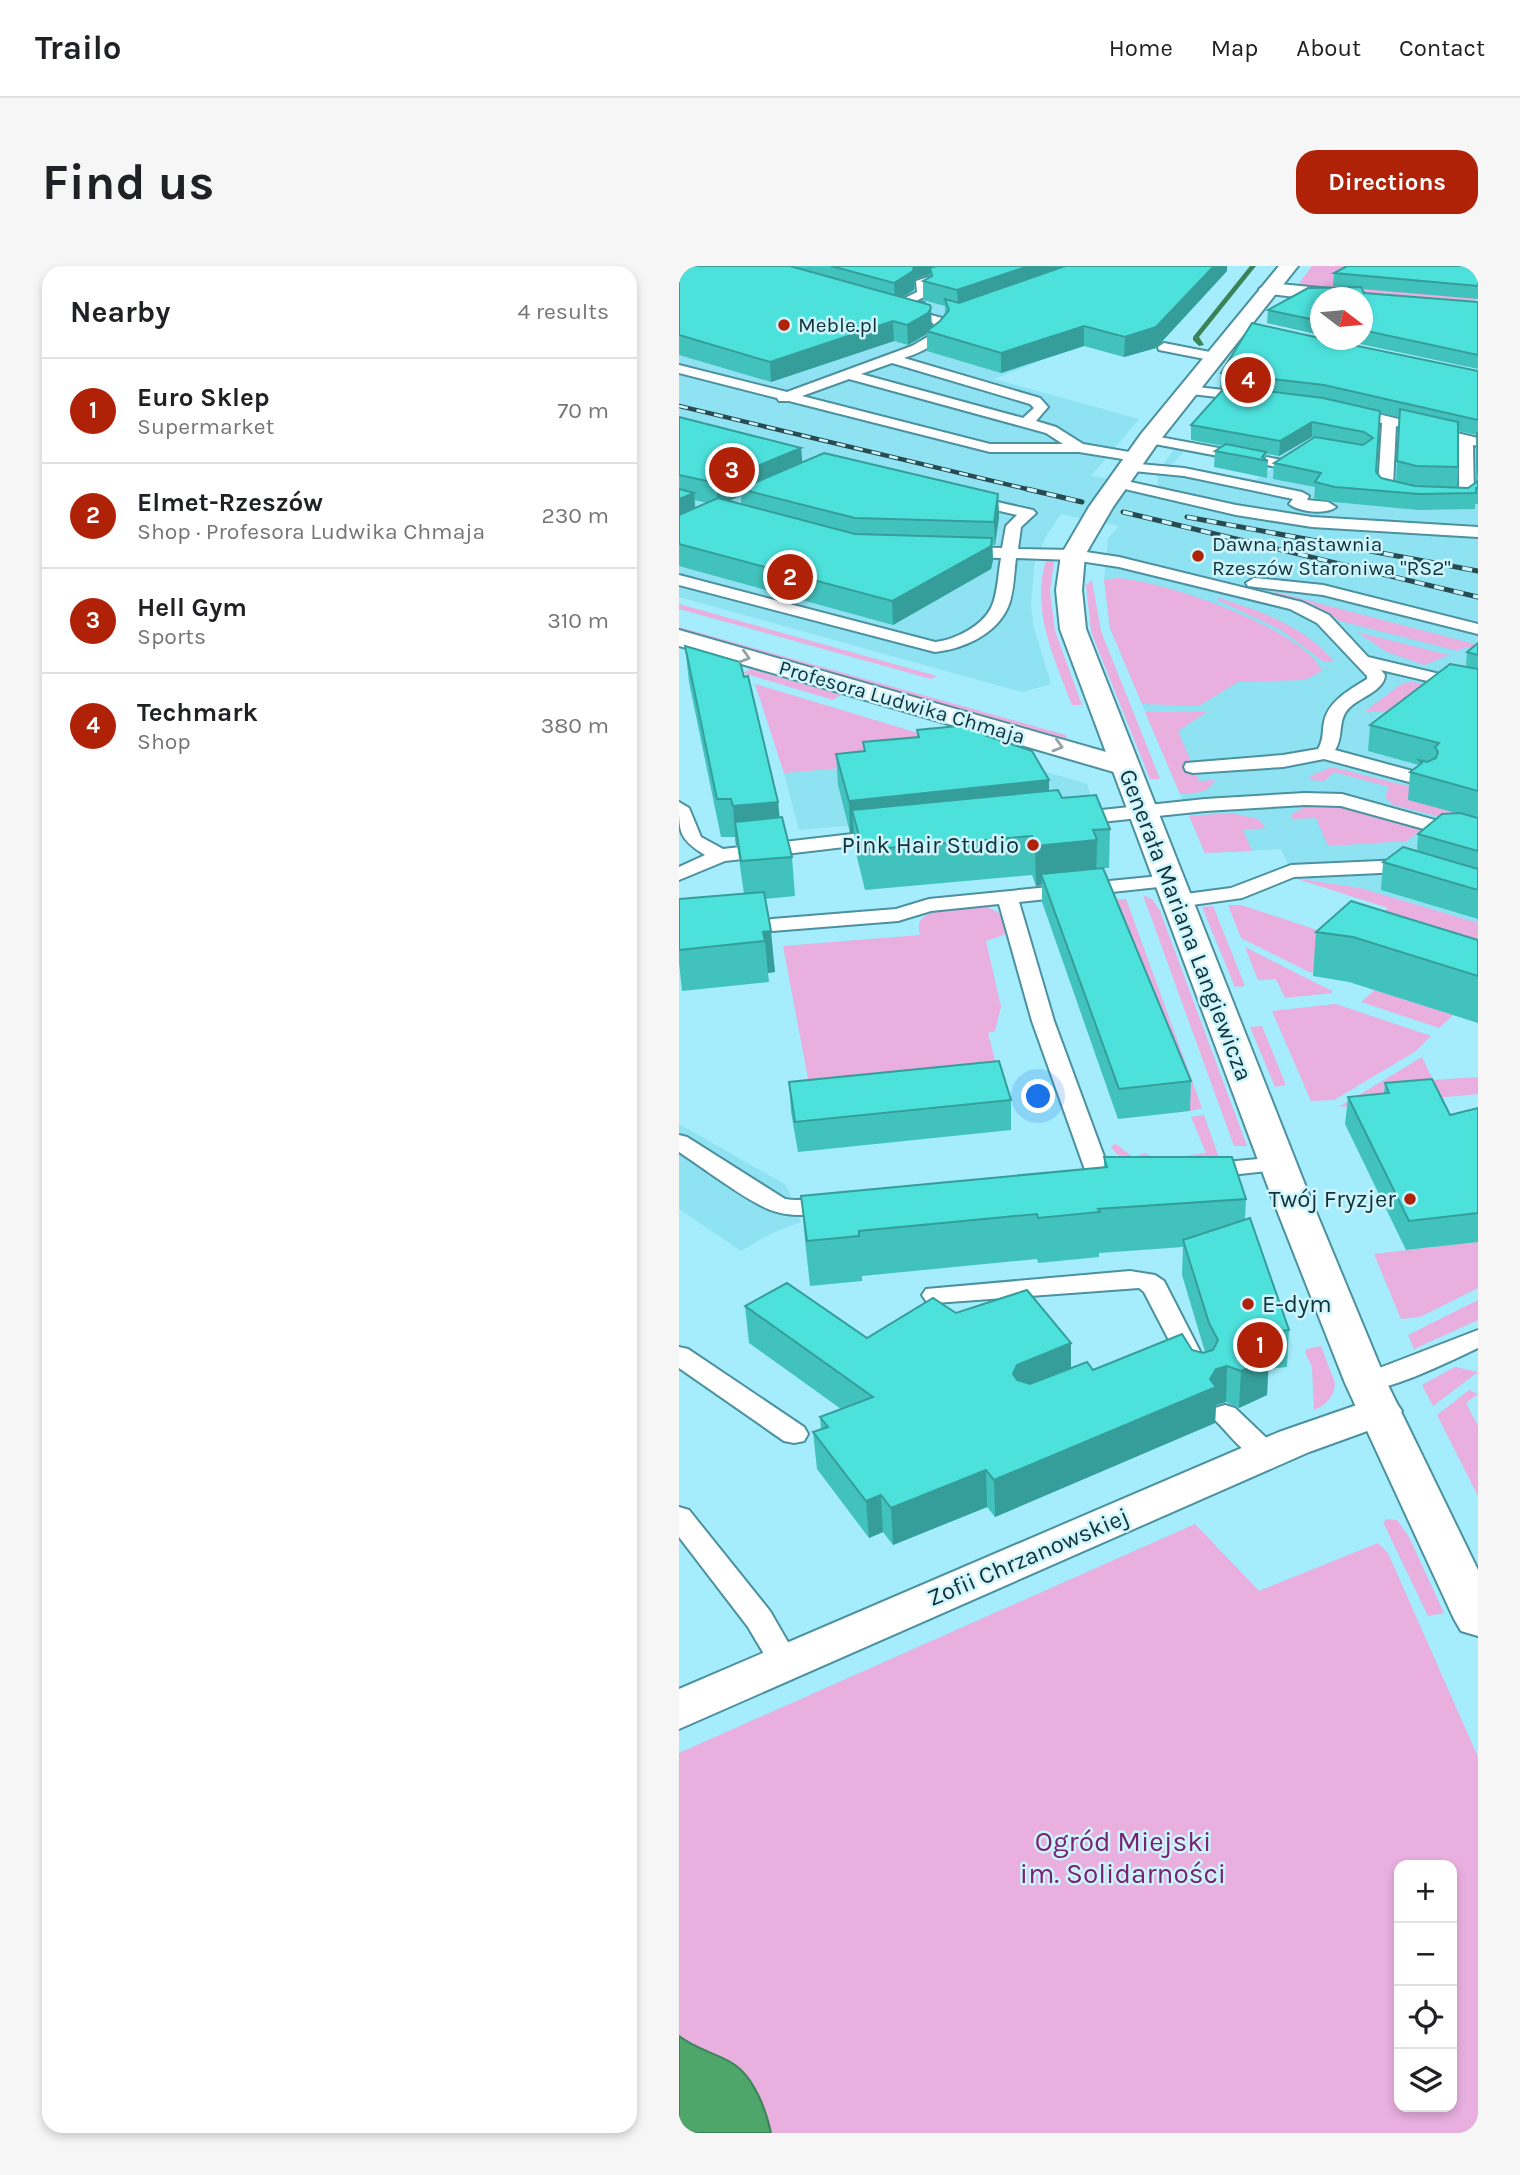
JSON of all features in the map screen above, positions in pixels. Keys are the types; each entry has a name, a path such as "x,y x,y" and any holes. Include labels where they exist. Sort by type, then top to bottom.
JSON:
{"street":[{"name":"Generała Mariana Langiewicza","path":"1289,266 1149,439 1073,555 1069,590 1073,629 1279,1164 1373,1397 1478,1619"},
{"path":"1269,289 1310,293"},
{"path":"1239,326 1260,331"},
{"name":"Profesora Ludwika Chmaja","path":"679,618 991,706 1119,752"},
{"name":"Profesora Ludwika Chmaja","path":"679,638 1119,752"},
{"name":"Zofii Chrzanowskiej","path":"679,1710 1266,1454 1373,1397"}],"lane":[{"path":"948,313 903,302 924,294 920,284 974,266"},
{"path":"785,398 917,349 936,337 941,328 938,321 885,306"},
{"path":"1164,347 1215,357"},
{"path":"893,359 1035,401 1041,407 1025,422"},
{"path":"679,369 990,448 1079,448"},
{"path":"850,374 1051,430 1079,448 1127,469 1236,510 1298,520 1478,532"},
{"path":"1188,390 1271,400"},
{"path":"1334,408 1388,420 1472,440 1473,498 1413,495 1385,488 1388,420"},
{"path":"1149,439 1287,460 1254,486"},
{"path":"1127,469 1184,472 1302,496 1297,504 1343,509"},
{"path":"679,580 935,646 956,644 993,618 1000,607 1014,526 1028,513 947,494"},
{"path":"947,552 1073,555 1119,562 1311,611 1324,619 1364,661 1375,675 1376,681 1340,707 1334,717 1334,740 1324,753"},
{"path":"1197,581 1283,585 1323,590 1478,629"},
{"path":"1364,661 1478,688"},
{"path":"1193,767 1283,761 1324,753 1425,780"},
{"path":"1049,821 1268,801 1342,800 1478,838"},
{"path":"679,808 693,840 720,856"},
{"path":"679,874 720,856 905,834"},
{"path":"772,925 898,915 929,905 1007,898 1174,891 1235,894 1291,871 1402,866 1478,890"},
{"path":"1007,898 1043,1021 1101,1181"},
{"path":"679,1142 777,1205 795,1208 864,1202"},
{"path":"1183,1173 1279,1164"},
{"path":"1073,1183 1128,1178"},
{"path":"935,1295 990,1293 1130,1279 1146,1281 1154,1287 1201,1378"},
{"path":"1373,1397 1410,1368 1478,1338"},
{"path":"1159,1357 1185,1347"},
{"path":"679,1355 794,1434"},
{"path":"1225,1414 1266,1454"},
{"path":"679,1517 759,1619 785,1663"}],"shaded area":[{"path":"679,266 1127,266 1065,351 994,379 1139,419 1091,476 1158,486 1157,472 1176,447 1186,449 1169,468 1248,484 1275,467 1265,464 1301,440 1201,418 1239,357 1478,416 1478,923 1360,888 1294,878 1281,849 1205,853 1110,628 1104,580 1108,538 1119,526 1061,514 1048,533 1035,560 1031,603 1033,625 1051,684 1022,692 679,597"},
{"path":"991,755 1087,784 1092,800 1084,806 799,830 784,773"},
{"path":"679,1124 786,1185 801,1222 770,1234 741,1251 679,1209"},
{"path":"679,2036 732,2063 747,2076 758,2094 771,2133 679,2133"}],"green space":[{"path":"1312,266 1355,266 1478,299 1470,302 1373,294 1373,287 1296,287"},
{"path":"1047,558 1054,562 1050,591 1055,631 1082,705 1072,705 1046,633 1041,595"},
{"path":"1117,578 1165,587 1230,609 1289,639 1310,655 1322,671 1305,680 1238,682 1199,706 1142,704 1110,628 1104,580"},
{"path":"1092,580 1101,631 1160,779 1150,779 1091,632 1086,585"},
{"path":"1276,592 1478,645 1478,650 1465,647 1458,651 1340,621 1314,605 1273,594"},
{"path":"1219,598 1282,622 1310,639 1335,662 1324,662 1281,630 1217,600"},
{"path":"679,604 937,676 931,679 679,609"},
{"path":"679,627 1066,735 1068,744 679,630"},
{"path":"1357,632 1449,655 1424,665 1387,652"},
{"path":"751,669 841,695 833,700 743,673"},
{"path":"1413,682 1436,688 1402,713 1365,711 1403,683"},
{"path":"755,684 991,755 784,773"},
{"path":"1145,712 1207,712 1178,731 1199,781 1215,780 1209,788 1180,794"},
{"path":"1332,767 1415,788 1478,819 1478,826 1393,805 1385,797 1389,787 1334,772 1324,781 1311,780 1310,776"},
{"path":"1331,805 1421,830 1407,841 1328,846 1316,818 1292,819 1292,814 1303,808"},
{"path":"1231,813 1258,819 1266,828 1243,830 1252,851 1205,853 1189,816"},
{"path":"1294,878 1360,888 1478,923 1478,987 1309,972 1241,938 1228,905 1241,905 1353,942 1388,908"},
{"path":"1143,895 1153,900 1160,911 1247,1146 1234,1146"},
{"path":"1126,899 1202,1108 1190,1111 1105,900"},
{"path":"1213,906 1245,986 1235,987 1202,907"},
{"path":"987,907 998,912 1010,933 986,941 1001,1007 995,1031 988,1033 999,1076 809,1084 783,946 920,935 919,924 922,918 929,914 949,909"},
{"path":"1245,947 1332,993 1285,998 1276,979 1258,980"},
{"path":"1375,990 1453,1015 1439,1028 1361,1002"},
{"path":"1336,1004 1431,1036 1416,1051 1334,1100 1311,1101 1272,1011"},
{"path":"1262,1026 1286,1085 1275,1087 1250,1027"},
{"path":"1422,1057 1433,1080 1478,1077 1478,1094 1339,1107"},
{"path":"1204,1115 1219,1158 1144,1163 1118,1155 1111,1146 1116,1144 1133,1157 1145,1153 1153,1160 1206,1153 1191,1117"},
{"path":"1478,1242 1478,1288 1420,1317 1401,1319 1374,1254"},
{"path":"1478,1300 1478,1320 1414,1349 1408,1335"},
{"path":"1321,1346 1335,1383 1329,1400 1314,1410 1312,1367 1305,1352 1307,1349"},
{"path":"1455,1367 1478,1372 1433,1406 1422,1385"},
{"path":"1469,1390 1478,1394 1466,1403 1478,1426 1478,1496 1437,1415"},
{"path":"1387,1519 1397,1520 1409,1537 1444,1613 1428,1616 1383,1522"},
{"name":"Ogród Miejski im. Solidarności","path":"1195,1524 1259,1591 1378,1543 1388,1553 1478,1757 1478,2133 679,2133 679,1753"}],"building":[{"name":"Meble.pl","path":"679,266 790,266 930,305 931,308 928,313 907,325 893,321 770,362 679,335"},
{"path":"831,266 914,266 913,271 894,283"},
{"path":"1029,266 957,290 923,281 932,276 930,268"},
{"path":"1065,266 1214,266 1156,327 1125,337 1084,326 1001,353 927,331 949,310 945,299 959,303"},
{"path":"1347,266 1478,266 1478,286 1334,273"},
{"path":"1308,288 1310,319 1268,310"},
{"path":"1373,294 1478,302 1478,355 1373,332"},
{"path":"1252,323 1310,336 1310,350 1373,349 1478,371 1478,420 1324,385 1221,373"},
{"path":"1226,386 1323,398 1380,411 1376,472 1381,478 1415,486 1468,488 1478,481 1476,493 1419,494 1335,487 1315,482 1321,473 1274,463 1315,437 1363,445 1373,438 1364,432 1312,422 1280,441 1191,425"},
{"path":"1400,409 1458,422 1458,467 1416,466 1397,461"},
{"path":"679,417 801,448 716,483 679,475"},
{"path":"1226,444 1266,452 1262,457 1268,461 1215,451"},
{"path":"824,453 998,494 994,522 855,518 740,489"},
{"path":"679,489 694,493 679,499"},
{"path":"718,498 855,534 992,538 991,546 892,601 679,544 679,515"},
{"path":"1478,643 1478,655 1467,652"},
{"path":"685,646 740,662 744,677 748,676 778,802 733,806 731,799 717,799"},
{"path":"1450,664 1478,669 1478,791 1410,772 1422,763 1419,760 1427,762 1436,758 1438,752 1435,747 1439,743 1370,725"},
{"path":"979,724 984,735 1032,751 1049,780 849,801 836,754 865,751 863,742 919,737 917,730"},
{"path":"1058,790 1062,798 1096,795 1110,829 1093,830 1097,840 1035,846 1032,836 863,850 852,810"},
{"path":"1460,813 1478,818 1478,851 1418,834 1442,814"},
{"path":"782,817 792,857 741,861 735,822"},
{"path":"1403,847 1478,869 1478,890 1383,862"},
{"path":"1103,868 1191,1081 1119,1089 1041,874"},
{"path":"764,892 771,931 763,932 765,941 679,950 679,899"},
{"path":"1351,901 1478,940 1478,976 1353,937 1316,932"},
{"path":"999,1061 1011,1100 795,1122 789,1082"},
{"path":"1432,1079 1450,1115 1478,1108 1478,1213 1409,1221 1348,1097 1389,1093 1385,1083"},
{"path":"1104,1157 1232,1157 1246,1199 1098,1209 1100,1212 1038,1218 1037,1214 859,1231 859,1236 807,1241 801,1196 1107,1167"},
{"path":"1250,1218 1289,1330 1260,1333 1269,1359 1241,1371 1227,1366 1216,1369 1210,1379 1216,1387 994,1480 986,1470 891,1508 881,1495 866,1501 813,1432 828,1427 820,1417 873,1397 745,1306 787,1283 867,1338 933,1298 956,1313 1027,1290 1071,1343 1017,1365 1013,1374 1017,1380 1030,1384 1087,1362 1093,1370 1182,1334 1192,1350 1203,1353 1213,1350 1218,1340 1209,1323 1183,1240"}],"waterway":[{"path":"1201,345 1196,337 1253,266"}],"railway":[{"path":"679,406 1035,491"},
{"path":"1027,489 1082,502"},
{"path":"1123,512 1478,597"},
{"path":"1187,517 1478,571"}],"place":[{"name":"Meble.pl","path":"784,325"},
{"name":"Techmark","path":"1248,380"},
{"name":"Hell Gym","path":"732,470"},
{"name":"Dawna nastawnia Rzeszów Staroniwa \"RS2\"","path":"1198,556"},
{"name":"Elmet-Rzeszów","path":"790,577"},
{"name":"Pink Hair Studio","path":"1033,845"},
{"name":"Twój Fryzjer","path":"1410,1199"},
{"name":"E-dym","path":"1248,1304"},
{"name":"Euro Sklep","path":"1260,1345"}]}
